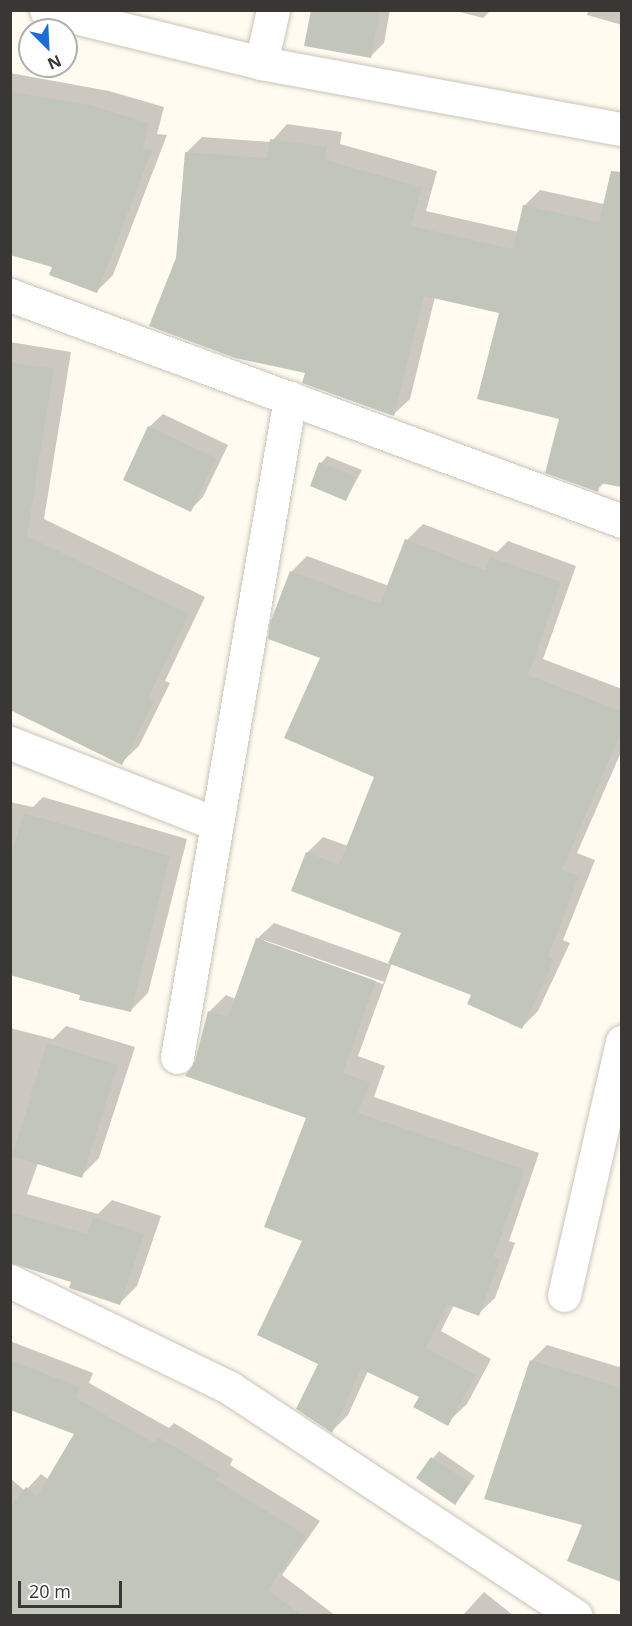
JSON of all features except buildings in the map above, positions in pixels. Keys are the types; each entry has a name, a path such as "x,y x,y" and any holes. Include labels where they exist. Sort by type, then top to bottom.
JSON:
{"street":[{"path":"46,10 261,63 621,129"},
{"path":"261,63 273,10"},
{"path":"10,295 621,521"},
{"path":"177,1058 214,823 290,398"},
{"path":"10,743 214,823"},
{"path":"564,1295 621,1042"},
{"path":"10,1281 230,1389 576,1616"}]}
